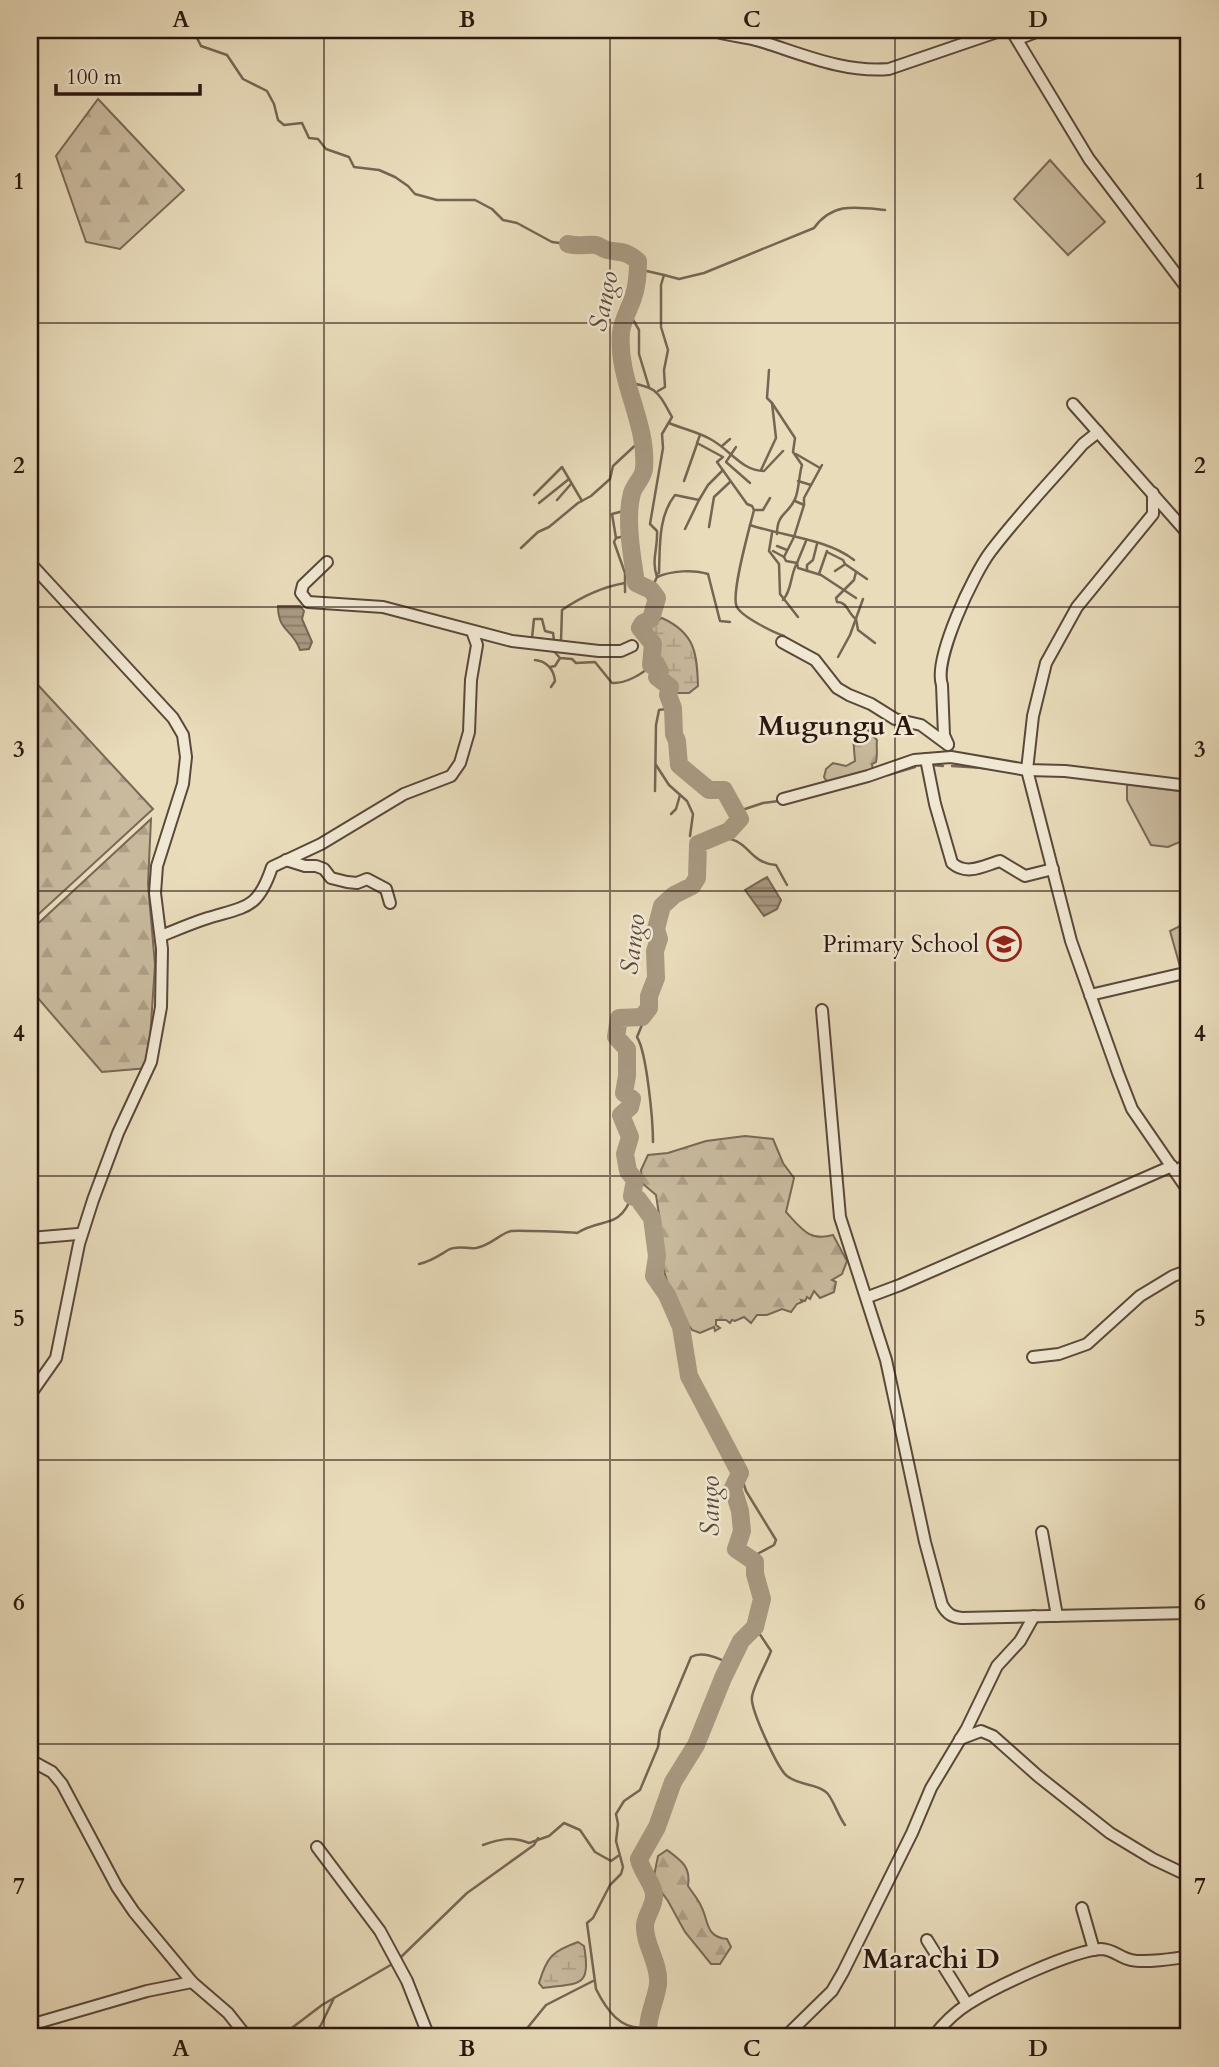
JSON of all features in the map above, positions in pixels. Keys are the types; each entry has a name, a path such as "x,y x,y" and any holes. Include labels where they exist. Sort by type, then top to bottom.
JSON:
{"street":[{"path":"711,30 756,40 834,65 869,71 889,69 1003,30"},
{"path":"1041,30 1014,35 1089,159 1189,292"},
{"path":"1073,404 1189,535"},
{"path":"951,757 944,735 940,677 943,652 974,581 989,552 1083,444 1098,432"},
{"path":"1153,493 1153,514"},
{"path":"1172,516 1163,511 1153,514 1077,607 1046,663 1033,716 1027,770 1071,941 1132,1109 1189,1192"},
{"path":"327,562 303,585 301,593 308,602 383,607 512,641 599,651 621,650 632,646"},
{"path":"30,563 173,718 183,735 186,757 183,783 157,866 155,893 161,936 160,1007 151,1062 118,1133 93,1200 79,1244 56,1358 30,1395"},
{"path":"161,936 208,918 244,909 264,890 272,867 321,844 404,794 451,776 460,763 469,732 471,680 477,645 472,631"},
{"path":"477,645 487,635"},
{"path":"782,642 815,660 838,688 849,695 871,704 895,719 921,725 948,744"},
{"path":"783,799 869,776 914,760 951,757 1027,770 1065,771 1189,786"},
{"path":"926,759 937,813 952,863 958,869 967,871 1000,861 1025,876 1053,869"},
{"path":"286,860 324,869 331,878 339,880 357,883 368,878 386,889 390,902"},
{"path":"1090,995 1189,972"},
{"path":"822,1010 840,1217 868,1297 886,1360 925,1542 946,1613 953,1618 1189,1613"},
{"path":"868,1297 1189,1163"},
{"path":"30,1238 78,1234"},
{"path":"1033,1357 1059,1354 1087,1344 1140,1296 1173,1276 1189,1270"},
{"path":"1042,1532 1057,1616"},
{"path":"785,2037 832,1991 912,1833 931,1788 998,1666 1020,1641 1034,1616"},
{"path":"960,1739 981,1731 993,1736 1110,1833 1153,1859 1189,1876"},
{"path":"30,1760 52,1772 62,1784 117,1887 134,1912 192,1982 228,2013 247,2037"},
{"path":"317,1847 380,1931 407,1981 429,2037"},
{"path":"1082,1908 1094,1950"},
{"path":"927,1940 967,2004"},
{"path":"933,2037 942,2024 967,2004 1027,1974 1094,1950 1109,1949 1132,1961 1189,1956"},
{"path":"30,2025 147,1991 192,1982"}],"green space":[{"path":"98,99 184,190 120,249 86,242 56,156"},
{"path":"1050,160 1105,222 1068,255 1014,199"},
{"path":"662,618 681,630 692,645 697,664 698,686 689,693 677,693 664,677 650,626"},
{"path":"38,685 153,809 30,922 30,691"},
{"path":"867,729 877,740 877,759 872,764 873,771 828,783 824,777 826,769 833,763 846,766 855,761 853,737"},
{"path":"1127,784 1189,792 1189,838 1168,847 1151,845 1127,800"},
{"path":"151,819 148,884 155,965 148,1068 102,1072 30,989 30,931"},
{"path":"1184,924 1189,932 1189,968 1181,970 1170,931"},
{"path":"745,1136 773,1139 783,1163 794,1178 786,1212 812,1235 833,1235 847,1261 842,1274 832,1280 836,1282 834,1292 820,1298 814,1291 810,1299 807,1297 805,1301 801,1300 791,1312 782,1309 767,1315 757,1315 751,1323 744,1317 730,1323 716,1320 716,1325 720,1328 715,1331 714,1327 700,1333 692,1330 685,1320 681,1324 661,1262 656,1195 642,1183 641,1170 648,1155 668,1153 706,1141"},
{"path":"667,1850 687,1869 688,1886 700,1903 711,1932 727,1939 731,1947 720,1964 711,1964 685,1932 657,1886 654,1876 658,1856"},
{"path":"578,1942 584,1946 584,1977 573,1984 543,1988 539,1983 548,1961 562,1948"}],"shaded area":[{"path":"278,606 300,606 304,611 302,619 312,642 309,649 300,650 280,621"},
{"path":"767,877 781,900 777,909 764,916 745,890"}],"waterway":[{"name":"Sango","path":"193,30 201,46 227,55 243,79 267,91 278,120 284,125 302,123 309,138 318,139 326,149 349,157 354,167 379,170 395,177 415,194 437,200 475,200 492,209 503,220 517,223 552,242 568,244"},
{"path":"664,275 679,279 704,273 814,228 837,210 885,210"},
{"name":"Sango","path":"568,244 596,245 626,253 638,261 633,298 622,329 621,351 644,452 644,469 633,490 630,503 629,526 636,583 651,590 657,598 651,619 640,628 653,644 651,665 656,664 660,671 657,677 670,687 668,695 673,708 679,765 709,790 724,790 740,819 729,831 698,844 697,878 692,886 674,895 662,906 656,929 659,939 655,951 656,978 649,996 649,1008 642,1017 619,1018 616,1037 627,1049 624,1093 632,1099 630,1107 621,1115 630,1137 625,1154 628,1171 635,1180 632,1196 638,1199 652,1218 657,1256 654,1276 667,1295 681,1327 689,1376 740,1473 733,1488 740,1511 742,1531 736,1549 755,1562 755,1574 762,1599 755,1627 741,1641 696,1745 673,1782 657,1827 639,1859 654,1894 645,1925 658,1976 648,2024 649,2037"},
{"path":"638,269 664,275 661,285 661,327 668,350 664,370 665,387 658,391"},
{"path":"628,311 639,330 639,354 649,387"},
{"path":"761,470 776,438 772,403 767,398 769,370"},
{"path":"625,382 655,391 672,417 662,434 663,448 650,524 657,531 657,577 651,590"},
{"path":"772,403 795,438 793,452 802,465 796,496 781,518 777,534"},
{"path":"669,423 707,437 743,464 756,470 764,471 783,451"},
{"path":"700,435 697,443 723,457 717,462 754,510 738,576 737,607 751,620 784,636"},
{"path":"521,548 538,532 549,527 610,479 613,466 642,439"},
{"path":"722,446 730,439"},
{"path":"684,481 697,444"},
{"path":"736,447 726,462 750,483"},
{"path":"796,454 820,468"},
{"path":"795,501 804,505 804,498 822,465"},
{"path":"534,495 562,467 582,501"},
{"path":"657,574 663,522 669,503 675,495 699,500 708,485 723,470"},
{"path":"539,503 569,479"},
{"path":"798,481 811,485"},
{"path":"709,527 714,497 730,482"},
{"path":"557,500 571,484"},
{"path":"754,510 763,510 770,498"},
{"path":"685,529 699,500"},
{"path":"784,557 794,537 804,505"},
{"path":"616,538 612,514 631,509"},
{"path":"750,525 831,547 854,560"},
{"path":"772,533 769,551 779,564 780,594 798,617"},
{"path":"625,592 625,573 614,542 616,538 630,535"},
{"path":"773,551 786,561 797,563 806,541"},
{"path":"807,571 817,544"},
{"path":"777,546 787,550"},
{"path":"819,574 827,551"},
{"path":"827,552 843,560 867,579"},
{"path":"797,563 798,568 821,575 856,598"},
{"path":"783,600 796,565"},
{"path":"835,571 844,565"},
{"path":"657,577 682,571 708,574 720,621 730,622"},
{"path":"856,572 854,580 836,598 837,602 846,606 856,619 858,630 875,643"},
{"path":"554,640 553,633 545,631 542,619 534,619 532,638 561,641 562,610 592,593 625,583"},
{"path":"838,657 850,635 863,599"},
{"path":"552,649 560,658 572,659 576,663 595,662 612,683 633,678 651,665"},
{"path":"550,667 555,666 560,658"},
{"path":"535,660 543,662 551,669 555,681 551,687"},
{"path":"655,791 656,725 659,710 673,708"},
{"path":"656,765 669,785 687,801 693,814 690,836"},
{"path":"932,765 943,766"},
{"path":"952,766 984,768"},
{"path":"888,775 915,767"},
{"path":"1090,779 1101,781"},
{"path":"1134,785 1189,792"},
{"path":"671,814 676,809 680,795"},
{"path":"736,812 779,801"},
{"path":"713,838 735,841 758,859 776,865 787,885"},
{"path":"1050,838 1058,870"},
{"path":"644,1014 637,1037 641,1045 651,1104 653,1142"},
{"path":"419,1264 458,1247 482,1247 511,1231 577,1233 622,1214 632,1196"},
{"path":"740,1473 746,1491 776,1540 774,1545 750,1558"},
{"path":"755,1627 771,1651 752,1697 765,1738 787,1776 826,1792 845,1825"},
{"path":"647,2027 638,2028 622,2022 600,1997 596,1989 587,1923 593,1918 610,1885 621,1874 623,1867 616,1841 616,1814 624,1801 640,1790 658,1747 660,1731 691,1657 706,1655 731,1664"},
{"path":"483,1845 506,1839 529,1843 549,1836 564,1823 580,1830 595,1852 611,1861 618,1856"},
{"path":"401,1957 467,1893 534,1845 538,1838"},
{"path":"280,2037 322,2005 394,1963"},
{"path":"520,2037 546,2005 593,1981"},
{"path":"311,2037 321,2025 334,1998"}],"place":[{"name":"Primary School","path":"1004,944"}],"district":[{"name":"Mugungu A","path":"836,725"},
{"name":"Marachi D","path":"931,1958"}]}
